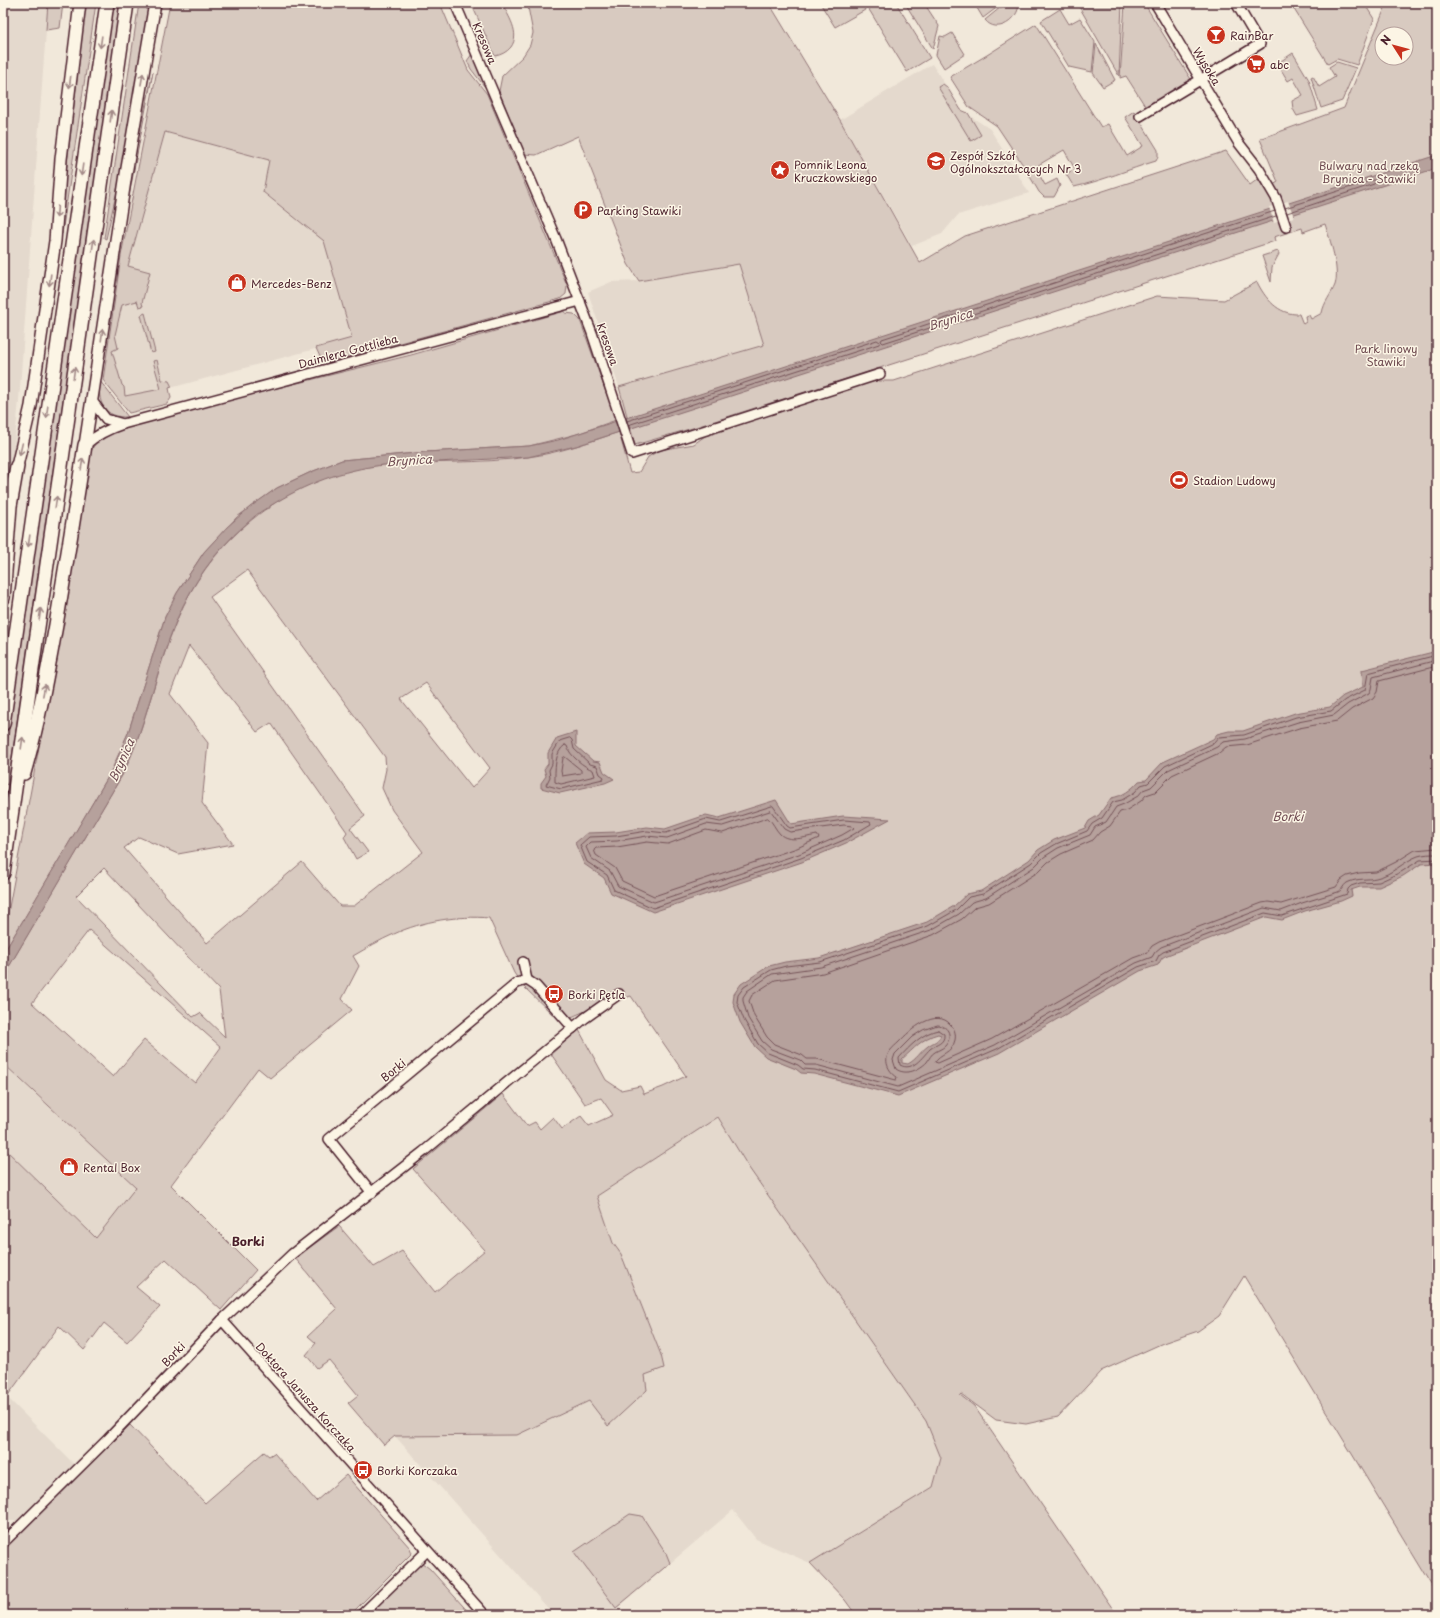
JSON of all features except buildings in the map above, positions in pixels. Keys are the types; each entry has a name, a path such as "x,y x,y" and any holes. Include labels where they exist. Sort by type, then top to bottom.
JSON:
{"highway":[{"path":"3,724 107,3"},
{"path":"3,873 127,3"},
{"path":"10,823 36,730 66,566 85,445"},
{"path":"3,598 10,506 17,466"}],"main road":[{"path":"17,466 31,406 55,241 61,159 80,3"},
{"path":"85,445 126,174 155,3"}],"street":[{"name":"Kresowa","path":"455,3 556,239 592,333 632,454 880,374"},
{"name":"Wysoka","path":"1155,3 1238,142 1259,169 1276,198 1286,227"},
{"path":"1140,116 1260,44 1236,3"},
{"name":"Daimlera Gottlieba","path":"85,445 94,436 110,428 123,424 580,301"},
{"path":"92,401 106,419 123,424"},
{"path":"523,962 526,980 536,986 573,1028"},
{"name":"Borki","path":"372,1193 329,1140 517,983 526,980"},
{"name":"Borki","path":"3,1543 108,1440 222,1320 292,1254 372,1193 573,1028 620,994"},
{"name":"Doktora Janusza Korczaka","path":"222,1320 485,1615"},
{"path":"361,1615 427,1551"}],"shaded area":[{"path":"3,3 48,3 19,401 11,475 3,473"},
{"name":"Zespół Szkół Ogólnokształcących Nr 3","path":"932,64 961,110 990,129 1029,193 958,215 942,234 912,246 840,120"},
{"path":"165,132 269,160 263,192 324,241 352,339 122,401 108,353 128,266"},
{"path":"739,264 764,345 619,387 588,292 611,282 639,281"},
{"name":"Rental Box","path":"4,1065 136,1187 96,1238 3,1147 5,1130 3,1125"},
{"path":"718,1117 749,1168 926,1421 941,1458 933,1487 810,1563 756,1539 733,1510 609,1615 554,1615 395,1436 517,1435 645,1375 661,1355 621,1254 613,1243 597,1196"},
{"path":"6,1396 76,1466 18,1521 3,1521 3,1402"}],"green space":[{"path":"48,3 63,3 60,28 46,30"},
{"path":"86,3 96,3 62,234 64,189"},
{"path":"114,3 120,3 8,785 3,783 3,775 38,518"},
{"path":"139,3 150,3 121,172 106,239 104,238"},
{"path":"170,3 440,3 468,70 487,94 567,285 566,294 560,299 327,362 321,359 316,348 352,338 324,241 263,192 269,160 165,132 128,266 150,272 142,303 143,306 139,307 137,301 122,305 115,335 118,348 112,351 122,385 124,387 125,396 161,389 153,361 157,360 162,380 169,381 172,387 169,388 171,398 167,404 129,413 103,380 121,256"},
{"path":"471,3 502,3 510,19 515,36 514,42 508,50 495,56"},
{"path":"534,3 769,3 840,120 920,263 965,236 1226,151 1250,185 1258,179 1265,190 1278,182 1260,139 1344,108 1374,35 1374,66 1414,66 1414,26 1378,26 1387,3 1434,3 1437,24 1437,1594 1244,1276 1219,1316 1198,1331 1163,1343 1101,1371 1058,1417 1026,1424 996,1420 961,1394 960,1395 974,1406 1117,1615 856,1615 845,1600 810,1563 933,1487 941,1458 926,1421 749,1168 718,1117 597,1196 613,1243 621,1254 661,1355 664,1368 645,1375 647,1390 608,1426 589,1401 517,1435 395,1436 384,1445 348,1403 358,1395 329,1360 317,1368 306,1355 316,1343 308,1336 337,1309 295,1258 339,1226 374,1267 402,1251 435,1292 485,1250 413,1169 503,1094 527,1126 535,1122 540,1129 553,1117 562,1129 581,1116 589,1126 613,1115 601,1098 585,1104 551,1054 579,1030 606,1080 621,1090 640,1086 644,1094 686,1076 631,996 592,1008 567,1019 552,1014 523,986 514,973 489,918 465,917 428,922 389,936 353,956 359,966 342,999 352,1010 270,1078 258,1068 171,1185 256,1270 221,1310 166,1259 136,1287 160,1307 127,1342 104,1323 84,1350 59,1326 3,1402 3,1147 96,1238 136,1187 5,1065 3,1074 3,976 5,972 9,973 7,970 124,772 141,728 170,638 189,595 205,569 224,546 246,525 270,506 296,490 324,478 353,470 383,465 474,462 528,457 563,450 619,432 630,473 639,472 648,457 660,450 694,444 705,436 873,381 894,381 1157,296 1224,300 1257,282 1264,294 1273,304 1285,312 1299,314 1303,324 1306,322 1305,316 1309,315 1311,319 1322,313 1324,305 1335,285 1335,263 1332,246 1325,224 1303,232 1302,228 1274,237 1275,241 696,427 635,445 619,387 764,345 739,264 639,281 628,264 578,136 536,155 524,154 499,91 502,76 523,56 530,45 533,33 528,7","holes":["247,570 385,757 386,769 382,788 392,810 423,852 354,906 340,906 302,862 207,943 124,848 139,837 178,854 233,844 202,803 208,743 170,694 189,646 257,732 271,723 347,832 344,837 356,859 368,852 350,828 365,816 210,597","426,683 490,768 472,788 401,699","104,868 219,990 225,1037 200,1013 193,1017 76,896","89,930 221,1047 195,1083 144,1040 113,1077 32,1003"]},
{"path":"820,3 862,3 865,10 835,27"},
{"path":"865,3 896,3 930,58 907,72"},
{"path":"905,3 924,3 939,26 933,49"},
{"path":"974,3 1003,3 983,18"},
{"path":"1006,3 1019,3 1018,9 1011,20 1001,26 995,26 985,20"},
{"path":"1077,3 1122,3 1119,76"},
{"path":"1125,3 1144,3 1192,81 1147,109 1126,76 1120,78"},
{"path":"1298,3 1364,3 1374,19 1357,65 1337,59 1328,64 1292,6"},
{"path":"1060,9 1069,24 1080,18 1095,42 1092,72 1069,67 1041,21"},
{"path":"1036,24 1101,127 1108,124 1127,156 1143,146 1125,117 1134,111 1158,150 1158,157 1156,161 1095,182 1074,187 1066,174 1075,169 1064,150 1035,167 1045,185 1057,179 1060,186 1054,197 1044,197 1039,192 997,126 969,107 950,77"},
{"path":"952,33 965,54 944,68 936,55 940,36 945,37"},
{"path":"1096,44 1115,80 1103,87 1093,73"},
{"path":"1293,53 1309,80 1318,110 1297,116 1293,109 1292,101 1303,95 1293,78 1288,81 1280,68 1281,61"},
{"path":"472,54 488,91 471,69 467,61"},
{"path":"1337,62 1356,68 1342,101 1321,108 1311,77 1313,76 1319,87 1335,77 1329,67"},
{"path":"153,72 127,206 123,229 130,176"},
{"path":"943,84 947,87 961,110 968,113 981,135 971,141 938,87"},
{"path":"1278,251 1279,254 1272,267 1271,282 1262,256"},
{"path":"565,311 565,313 574,314 580,320 616,420 577,434 529,446 426,452 342,460 311,472 277,488 237,517 204,552 177,593 165,617 128,733 111,772 5,951 7,935 4,934 64,613 89,456 93,447 102,437 124,428 411,355"},
{"path":"145,313 155,352 151,353 141,315"},
{"path":"100,381 128,417 113,415 104,407 100,396"},
{"path":"130,1425 205,1503 264,1452 269,1456 274,1453 316,1501 346,1475 410,1548 412,1553 350,1615 3,1615 3,1549"},
{"path":"630,1514 642,1516 666,1553 670,1563 616,1608 574,1552"},
{"path":"421,1562 430,1569 471,1615 368,1615"}],"water":[{"name":"Brynica","path":"1437,155 1437,168 576,446 528,457 368,467 324,479 283,498 270,506 270,508 260,512 233,536 214,557 197,581 177,619 163,657 139,734 124,772 7,970 9,973 5,973 3,976 3,954 111,772 128,733 165,617 177,593 204,552 227,527 250,507 277,488 311,472 342,460 426,452 529,446 558,440"},
{"name":"Borki","path":"1437,651 1437,863 1421,864 1403,876 1379,887 1360,887 1351,890 1352,896 1341,901 1305,911 1282,920 1266,917 1165,956 1158,965 1140,971 999,1053 898,1096 814,1074 801,1073 796,1069 766,1057 755,1047 740,1022 733,1002 734,994 741,984 769,966 785,962 819,958 927,922 954,906 967,894 981,891 1029,860 1038,850 1054,840 1085,828 1089,821 1099,815 1111,798 1126,792 1139,781 1146,780 1163,762 1213,739 1217,734 1229,731 1243,731 1295,713 1330,707 1343,696 1363,687 1362,670","holes":["938,1034 941,1035 937,1041 925,1048 911,1062 908,1064 902,1063 902,1059 927,1038"]},
{"path":"576,732 576,746 593,761 600,762 604,772 614,779 605,783 560,793 541,788 541,783 546,776 544,769 548,764 548,753 557,738"},
{"path":"776,800 791,824 843,816 890,819 846,843 802,862 653,912 611,893 604,878 584,864 575,843 587,833 616,832 647,827 665,829 706,815 719,818"}],"pier":[{"path":"1288,201 1294,217 1274,223 1269,207"}],"place":[{"name":"RainBar","path":"1216,35"},
{"name":"abc","path":"1256,64"},
{"name":"Zespół Szkół Ogólnokształcących Nr 3","path":"936,161"},
{"name":"Pomnik Leona Kruczkowskiego","path":"780,170"},
{"name":"Parking Stawiki","path":"583,210"},
{"name":"Mercedes-Benz","path":"237,283"},
{"name":"Stadion Ludowy","path":"1179,480"},
{"name":"Borki Pętla","path":"554,994"},
{"name":"Rental Box","path":"69,1167"},
{"name":"Borki Korczaka","path":"363,1470"}],"district":[{"name":"Borki","path":"248,1241"}],"park label":[{"name":"Bulwary nad rzeką Brynica - Stawiki","path":"1369,171"},
{"name":"Park linowy Stawiki","path":"1386,354"}]}
